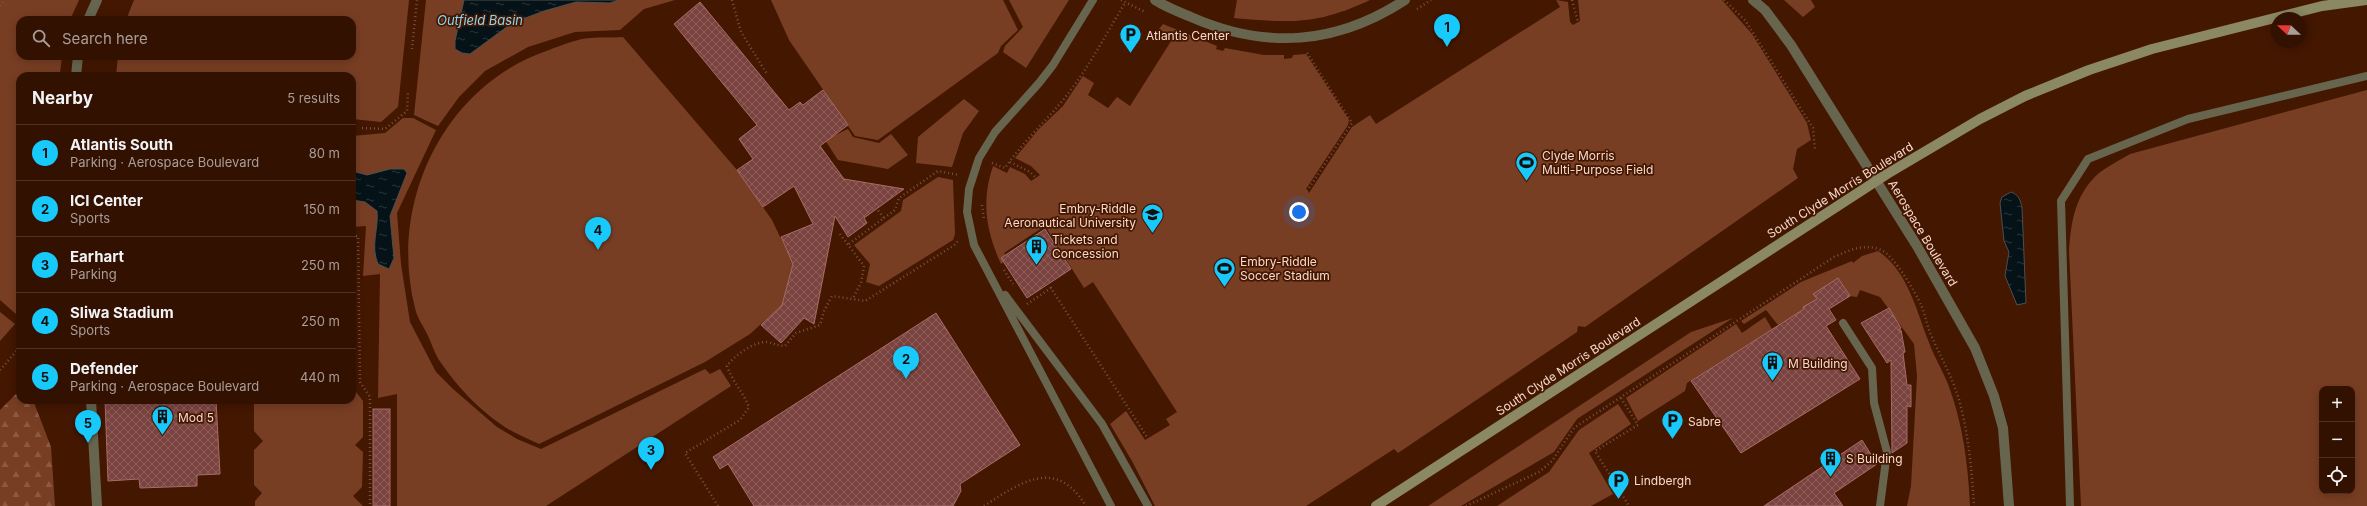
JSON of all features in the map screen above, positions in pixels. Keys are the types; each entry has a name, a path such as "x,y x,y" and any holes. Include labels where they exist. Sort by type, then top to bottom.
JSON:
{"main road":[{"name":"South Clyde Morris Boulevard","path":"1376,506 1876,182 1980,119 2025,96 2088,70 2152,49 2322,6 2366,0"}],"street":[{"path":"90,16 97,0"},
{"path":"1155,0 1207,24 1233,34 1288,40 1315,38 1355,26 1385,13 1405,0"},
{"name":"Aerospace Boulevard","path":"1754,0 1765,10 1792,45 1917,246 1975,348 1994,396 2003,428 2009,506"},
{"path":"76,72 78,60"},
{"path":"91,404 97,506"}],"lane":[{"path":"1093,0 1053,65 995,132 979,158 969,188 967,212 974,245 1112,506"},
{"path":"2070,506 2061,201 2088,159 2188,119 2367,76"},
{"path":"992,279 1102,424 1148,506"},
{"path":"1843,323 1872,368 1874,404 1887,452 1880,506"}],"path":[{"path":"0,6 5,0"},
{"path":"412,49 417,0"},
{"path":"732,0 741,32 768,74"},
{"path":"1572,0 1578,22"},
{"path":"1724,0 1745,20 1814,128 1815,151"},
{"path":"990,168 992,163 1005,168 1018,149 1052,114 1072,90 1126,3"},
{"path":"1307,53 1352,123 1307,191"},
{"path":"362,128 385,129 406,111 408,92"},
{"path":"1010,162 1030,172 1036,178"},
{"path":"958,179 962,169"},
{"path":"849,244 895,210 899,198 938,171 960,175"},
{"path":"982,203 984,225"},
{"path":"877,209 884,218"},
{"path":"718,506 685,453 740,420 749,407 727,366 731,361 757,343 767,342 785,346 796,333 820,325 824,312 832,296 865,301 956,244 960,238 959,232"},
{"path":"840,234 864,266 861,284 853,298"},
{"path":"356,236 358,236 360,382 370,397 370,506"},
{"path":"1466,506 1539,472 1552,461 1574,428 1834,258 1853,249 1865,246 1882,250 1892,258 1921,305 1931,335 1950,374 1961,405 1968,436 1974,506"},
{"path":"1001,265 1018,291"},
{"path":"1022,298 1026,304 1051,288 1147,437"},
{"path":"0,370 16,351"},
{"path":"1621,398 1638,425 1595,451 1629,506"},
{"path":"984,506 1011,489 1039,477 1049,478 1070,486 1086,506"}],"green space":[{"path":"0,0 79,0 72,16 16,16 16,60 62,60 60,72 16,72 16,314 0,300"},
{"path":"134,0 409,0 398,107 381,122 356,119 356,72 116,72 118,60 356,60 356,16 128,16"},
{"path":"426,0 675,0 644,9 620,30 575,32 528,47 485,71 459,97 438,126 414,115"},
{"path":"771,0 1003,0 1018,30 1001,46 998,53 878,140 855,136 789,40"},
{"path":"1009,0 1069,0 1026,68 1003,52 1005,46 1023,27"},
{"path":"1237,0 1370,0 1334,14 1319,18 1272,21 1234,18"},
{"path":"1556,0 1568,2 1570,22 1573,25 1580,21 1578,0 1722,0 1752,34 1807,123 1811,140 1797,149 1793,169 1798,178 1585,327 1578,326 1577,332 1398,453 1394,449 1306,506 1155,506 1132,461 1110,424 1126,411 1145,440 1170,425 1166,419 1177,412 1093,282 1084,288 1045,226 1004,253 1006,255 1001,258 1004,262 1001,264 989,228 986,204 989,179 993,166 1007,173 1010,167 1025,174 1031,181 1040,175 1031,166 1015,158 1038,130 1063,106 1083,76 1094,83 1088,95 1108,108 1117,97 1130,106 1173,38 1159,29 1163,24 1217,46 1216,49 1223,51 1225,48 1264,55 1284,55 1284,59 1292,58 1293,55 1306,54 1349,120 1348,125 1306,189 1309,193 1352,127 1370,115 1376,124 1560,7"},
{"path":"1784,0 1811,0 1815,7 1803,17"},
{"path":"623,37 737,170 772,220 793,264 782,305 750,334 705,362 539,444 506,428 485,412 461,389 447,372 435,353 416,312 409,268 410,228 418,189 432,153 453,119 480,90 512,67 559,46 585,39"},
{"path":"2367,90 2367,506 2081,506 2069,251 2073,219 2079,199 2091,181 2110,165 2130,154"},
{"path":"964,99 979,111 963,133 952,167 916,163 918,137"},
{"path":"403,118 413,118 436,130 397,213 401,264 410,322 436,372 453,389 497,427 517,439 541,449 705,369 710,374 720,369 731,386 546,506 397,506 397,394 378,398 380,274 363,276 366,226 356,227 356,136 385,133"},
{"path":"848,129 853,137 879,143 891,134 908,155 888,169 838,160 825,140"},
{"path":"938,177 953,180 955,234 953,240 879,286 866,282 870,264 854,245 901,211 903,200"},
{"path":"1878,251 1888,259 1903,279 1915,303 1932,351 1948,384 1964,444 1970,506 1907,506 1911,486 1917,376 1914,344 1880,297 1860,290 1857,297 1849,296 1838,278 1813,294 1825,312 1812,321 1803,310 1778,325 1766,310 1744,324 1741,321 1801,282 1852,261 1853,263 1862,256"},
{"path":"0,312 15,324 0,341"},
{"path":"1765,317 1772,329 1687,383 1685,391 1638,421 1626,398 1736,324 1742,333"},
{"path":"1733,318 1577,419 1554,452 1461,506 1428,506 1691,332"},
{"path":"356,392 363,401 363,437 355,445 363,452 362,487 353,496 363,506 255,506 255,501 262,493 254,485 254,450 263,441 254,431 254,404 356,404"},
{"path":"16,394 16,404 35,404 51,447 55,506 0,506 0,410"},
{"path":"1618,404 1631,424 1589,453 1613,494 1591,506 1497,506 1549,472 1579,430"}],"water":[{"name":"Outfield Basin","path":"464,0 619,0 610,3 576,2 544,11 512,23 470,54 462,53 455,49 455,41"},
{"path":"390,169 404,169 407,173 390,216 394,258 389,269 378,264 376,257 375,244 377,211 365,202 356,201 356,172 367,175"},
{"path":"2011,192 2014,193 2020,200 2022,207 2026,303 2017,305 2005,276 2009,252 2004,241 2000,203 2002,197"}],"building":[{"path":"700,2 789,110 800,102 803,105 823,90 848,125 820,146 844,179 904,189 864,218 867,223 848,237 835,216 814,324 804,318 781,343 761,325 782,305 793,264 781,237 813,224 794,186 763,207 737,170 753,159 739,139 757,125 674,24"},
{"name":"Tickets and Concession","path":"1045,229 1071,269 1027,298 1001,258"},
{"name":"M Building","path":"1838,278 1850,296 1829,309 1836,320 1826,326 1860,379 1741,453 1691,381 1804,309 1803,307 1817,299 1813,294"},
{"path":"1889,308 1901,328 1898,330 1901,330 1905,352 1903,353 1907,385 1911,385 1911,407 1907,406 1907,443 1892,453 1891,360 1887,363 1861,323"},
{"path":"936,313 1020,445 960,484 961,491 953,506 754,506 728,464 720,469 713,457"},
{"name":"Mod 5","path":"105,404 216,404 220,474 197,475 197,486 140,488 139,479 108,481"},
{"path":"373,409 390,409 390,506 373,506"},
{"name":"S Building","path":"1862,440 1877,464 1834,493 1843,506 1764,506"}],"place":[{"name":"Atlantis South","path":"1447,47"},
{"name":"Atlantis Center","path":"1130,54"},
{"name":"Clyde Morris Multi-Purpose Field","path":"1526,182"},
{"name":"Embry-Riddle Aeronautical University","path":"1152,234"},
{"name":"Sliwa Stadium","path":"598,250"},
{"name":"Tickets and Concession","path":"1037,266"},
{"name":"Embry-Riddle Soccer Stadium","path":"1225,288"},
{"name":"ICI Center","path":"906,379"},
{"name":"M Building","path":"1773,382"},
{"name":"Mod 5","path":"162,436"},
{"name":"Sabre","path":"1673,440"},
{"name":"Defender","path":"88,443"},
{"name":"Earhart","path":"651,470"},
{"name":"S Building","path":"1830,478"},
{"name":"Lindbergh","path":"1619,500"}]}
